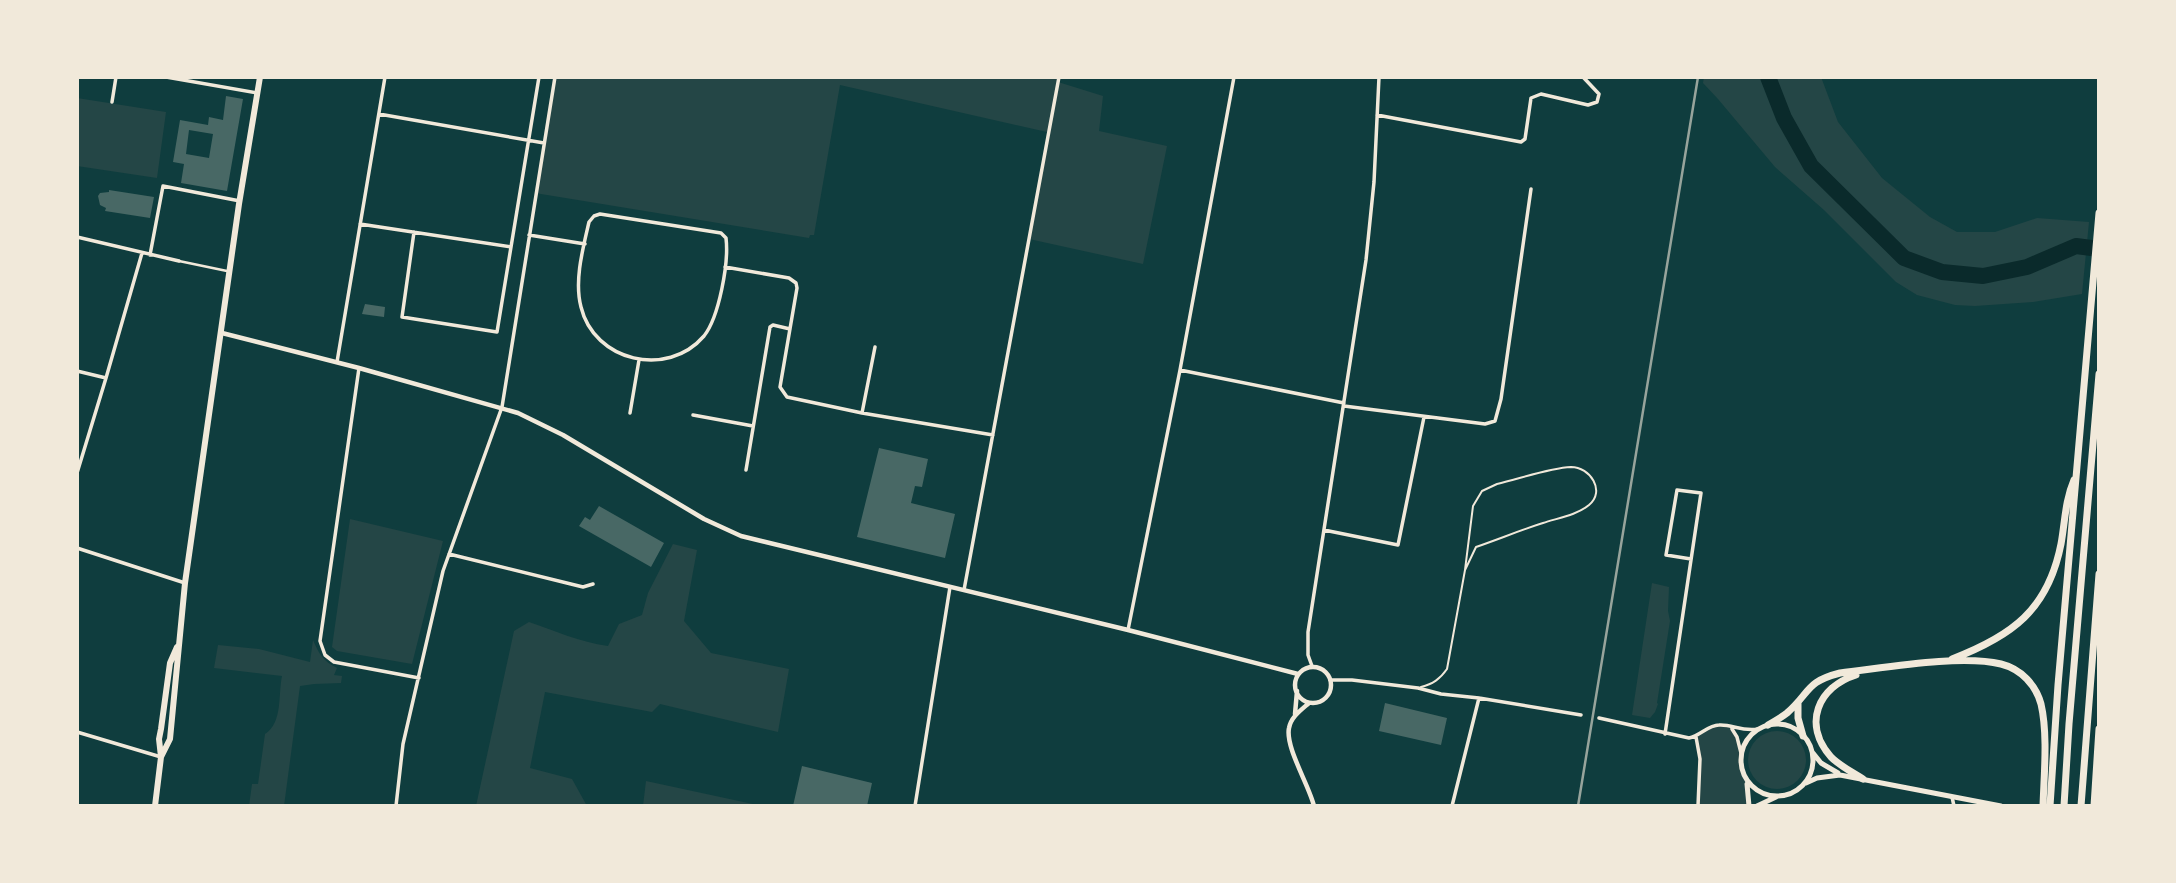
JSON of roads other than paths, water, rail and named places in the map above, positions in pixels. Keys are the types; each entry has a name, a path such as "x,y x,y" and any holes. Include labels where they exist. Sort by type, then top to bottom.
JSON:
{"highway":[{"path":"2050,806 2099,213"},
{"path":"2064,806 2068,724 2099,374"},
{"path":"1947,662 2001,637 2032,610 2047,587 2055,566 2067,496 2077,473"},
{"path":"2081,806 2099,574"},
{"path":"1768,725 1786,714 1807,689 1826,677 1947,662 2000,663 2022,674 2034,687 2040,702 2043,713 2043,806"},
{"path":"1863,779 1829,755 1817,730 1816,716 1821,701 1831,688 1870,670"},
{"path":"1798,702 1798,718 1803,736"},
{"path":"2094,806 2099,729"}],"main road":[{"path":"155,806 162,757 170,739 185,583 260,77"},
{"path":"1749,806 1741,753 1747,739 1758,729 1768,725 1779,724 1793,728 1803,736 1821,763 1840,775"},
{"path":"1804,784 1810,776 1813,764 1812,752"},
{"path":"1747,780 1760,793 1777,796 1788,795 1817,778 1830,774 1840,775 2001,806"},
{"path":"1757,806 1777,796"}],"street":[{"path":"112,102 116,77"},
{"path":"166,77 258,93"},
{"path":"337,362 385,77"},
{"path":"414,232 402,317 497,332 539,77"},
{"path":"396,806 403,744 430,624 449,554 502,407 555,77"},
{"path":"964,590 1059,77"},
{"path":"1128,630 1180,370 1234,77"},
{"path":"1312,666 1308,655 1308,632 1371,221 1379,77"},
{"path":"1377,115 1521,142 1527,133 1531,98 1535,95 1588,104 1597,102 1599,94 1583,77"},
{"path":"379,114 544,143"},
{"path":"150,255 163,186 240,201"},
{"path":"1180,370 1344,404 1423,417 1485,424 1495,421 1502,399 1531,189"},
{"path":"600,214 721,233 727,243 724,267 718,309 702,337 674,356 659,360 639,360 607,346 595,335 584,315 579,289 585,244 591,219 600,214"},
{"path":"360,224 511,247"},
{"path":"529,235 585,244"},
{"path":"77,237 230,272"},
{"path":"77,473 142,253"},
{"path":"724,267 794,280 797,288 780,387 787,397 993,435"},
{"path":"746,470 770,327 773,325 790,329"},
{"path":"222,333 502,407 545,425 704,519 731,532 1298,674"},
{"path":"862,412 875,347"},
{"path":"630,413 639,360"},
{"path":"359,368 320,641 325,655 338,664 419,678"},
{"path":"77,371 106,378"},
{"path":"693,415 753,426"},
{"path":"1324,530 1398,545 1423,417"},
{"path":"77,442 86,444"},
{"path":"1665,734 1691,559 1700,493 1676,490 1666,555 1691,559"},
{"path":"77,548 185,583"},
{"path":"449,554 583,587 593,584"},
{"path":"915,806 950,587"},
{"path":"1314,806 1308,784 1289,742 1289,727 1295,715 1295,684 1298,674 1305,668 1312,666 1321,670 1330,680 1418,688 1441,695 1479,698 1581,715"},
{"path":"1297,691 1309,703 1318,703 1328,695 1330,680"},
{"path":"1452,806 1479,698"},
{"path":"1295,715 1309,703"},
{"path":"1599,718 1689,738 1720,724 1746,730 1758,729"},
{"path":"1730,727 1737,737 1741,753"},
{"path":"77,732 162,757"},
{"path":"1696,737 1700,759 1698,806"},
{"path":"1952,797 1954,806"}],"lane":[{"path":"1418,688 1432,685 1447,669 1465,570 1471,514 1475,500 1482,491 1497,484 1564,468 1585,470 1593,480 1595,495 1588,506 1476,547 1465,570"}],"waterway":[{"path":"1768,77 1784,118 1811,166 1904,258 1942,272 1983,276 2027,267 2076,246 2099,249"}],"railway":[{"path":"1578,806 1698,77"}]}
